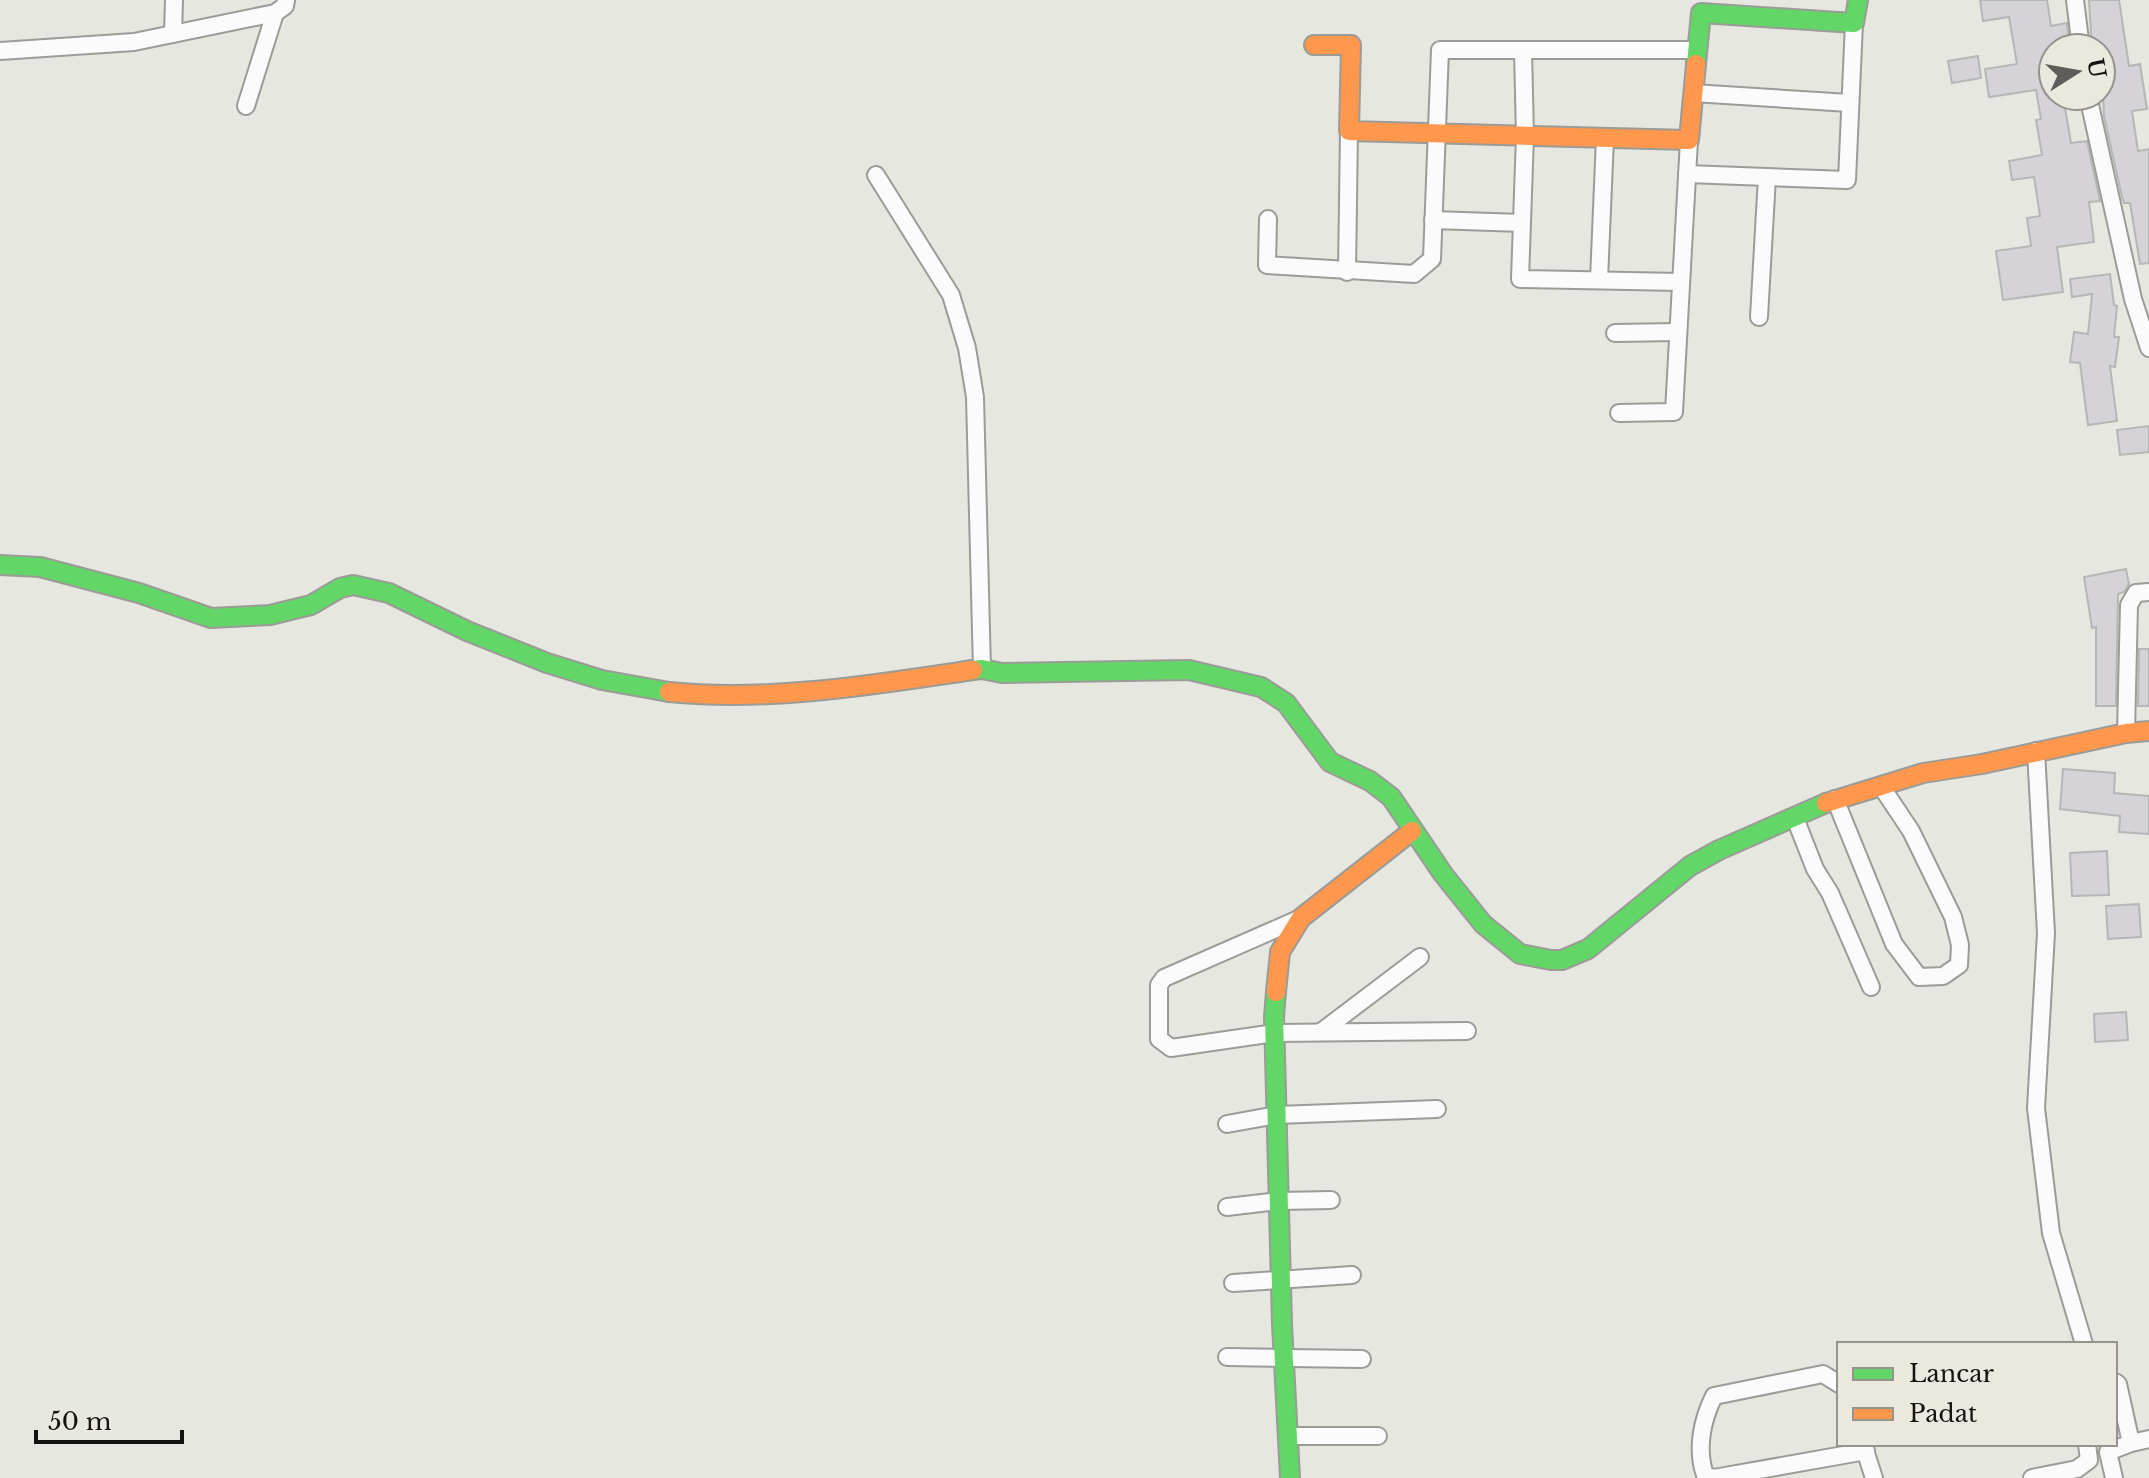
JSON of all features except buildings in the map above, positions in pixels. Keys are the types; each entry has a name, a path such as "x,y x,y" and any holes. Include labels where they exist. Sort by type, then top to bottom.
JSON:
{"street":[{"path":"173,34 174,0"},
{"path":"1687,174 1847,180 1849,103 1858,0"},
{"path":"2075,0 2079,32"},
{"path":"0,51 134,42 280,6"},
{"path":"246,106 280,6"},
{"path":"1619,413 1674,412 1689,140 1701,13 1854,23"},
{"path":"1314,45 1351,45 1347,272"},
{"path":"1268,219 1267,265 1414,274 1432,259 1440,50 1697,50"},
{"path":"1523,50 1525,136 1520,279 1680,282"},
{"path":"1693,93 1849,103"},
{"path":"2092,112 2133,299 2149,348"},
{"path":"1349,131 1689,140"},
{"path":"1599,280 1605,138"},
{"path":"876,175 951,295 967,348 975,397 982,669"},
{"path":"1759,317 1767,177"},
{"path":"1433,220 1522,223"},
{"path":"1615,333 1677,332"},
{"path":"0,565 40,567 139,593 211,618 270,615 311,605 340,588 353,585 371,587 499,647 602,680 648,689 717,695 817,691 982,669 1002,673 1189,670 1261,687 1286,703 1330,762 1370,781 1391,797 1412,831 1483,924 1520,954 1540,959 1562,960 1588,949 1690,866 1835,799 1923,773 2149,731"},
{"path":"2126,733 2129,605 2136,593 2149,592"},
{"path":"2036,751 2046,933 2036,1108 2051,1233 2083,1342"},
{"path":"1835,799 1894,944 1919,977 1943,976 1959,965 1960,945 1953,917 1911,831 1881,786"},
{"path":"1795,818 1815,869 1830,893 1871,987"},
{"path":"1412,831 1301,918 1164,978 1159,985 1159,1039 1171,1048 1275,1033 1467,1031"},
{"path":"1290,1478 1283,1358 1275,1033 1280,952 1301,918"},
{"path":"1321,1032 1420,957"},
{"path":"1227,1124 1277,1115 1437,1109"},
{"path":"1227,1207 1279,1201 1331,1200"},
{"path":"1233,1283 1352,1275"},
{"path":"1227,1357 1362,1359"},
{"path":"1837,1383 1823,1374 1714,1396 1706,1411 1700,1453 1705,1475 1714,1478 1865,1448 1874,1478"},
{"path":"2117,1390 2131,1443"},
{"path":"1287,1436 1378,1436"},
{"path":"2033,1478 2077,1469 2088,1452 2108,1452 2149,1439"},
{"path":"2108,1452 2114,1478"}],"traffic: fast":[{"path":"1696,64 1701,13 1854,23 1858,0"},
{"path":"0,565 40,567 139,593 211,618 270,615 311,605 340,588 353,585 389,593 467,631 547,663 602,680 669,692"},
{"path":"973,670 1002,673 1189,670 1261,687 1286,703 1330,762 1370,781 1391,797 1443,874 1483,924 1520,954 1551,960 1562,960 1588,949 1690,866 1826,803"},
{"path":"1276,992 1274,1017 1282,1324 1290,1478"}],"traffic: slow":[{"path":"1314,45 1351,45 1349,131 1689,140 1696,64"},
{"path":"669,692 707,695 783,693 973,670"},
{"path":"1826,803 1923,773 2149,731"},
{"path":"1276,992 1280,952 1301,918 1412,831"}]}
